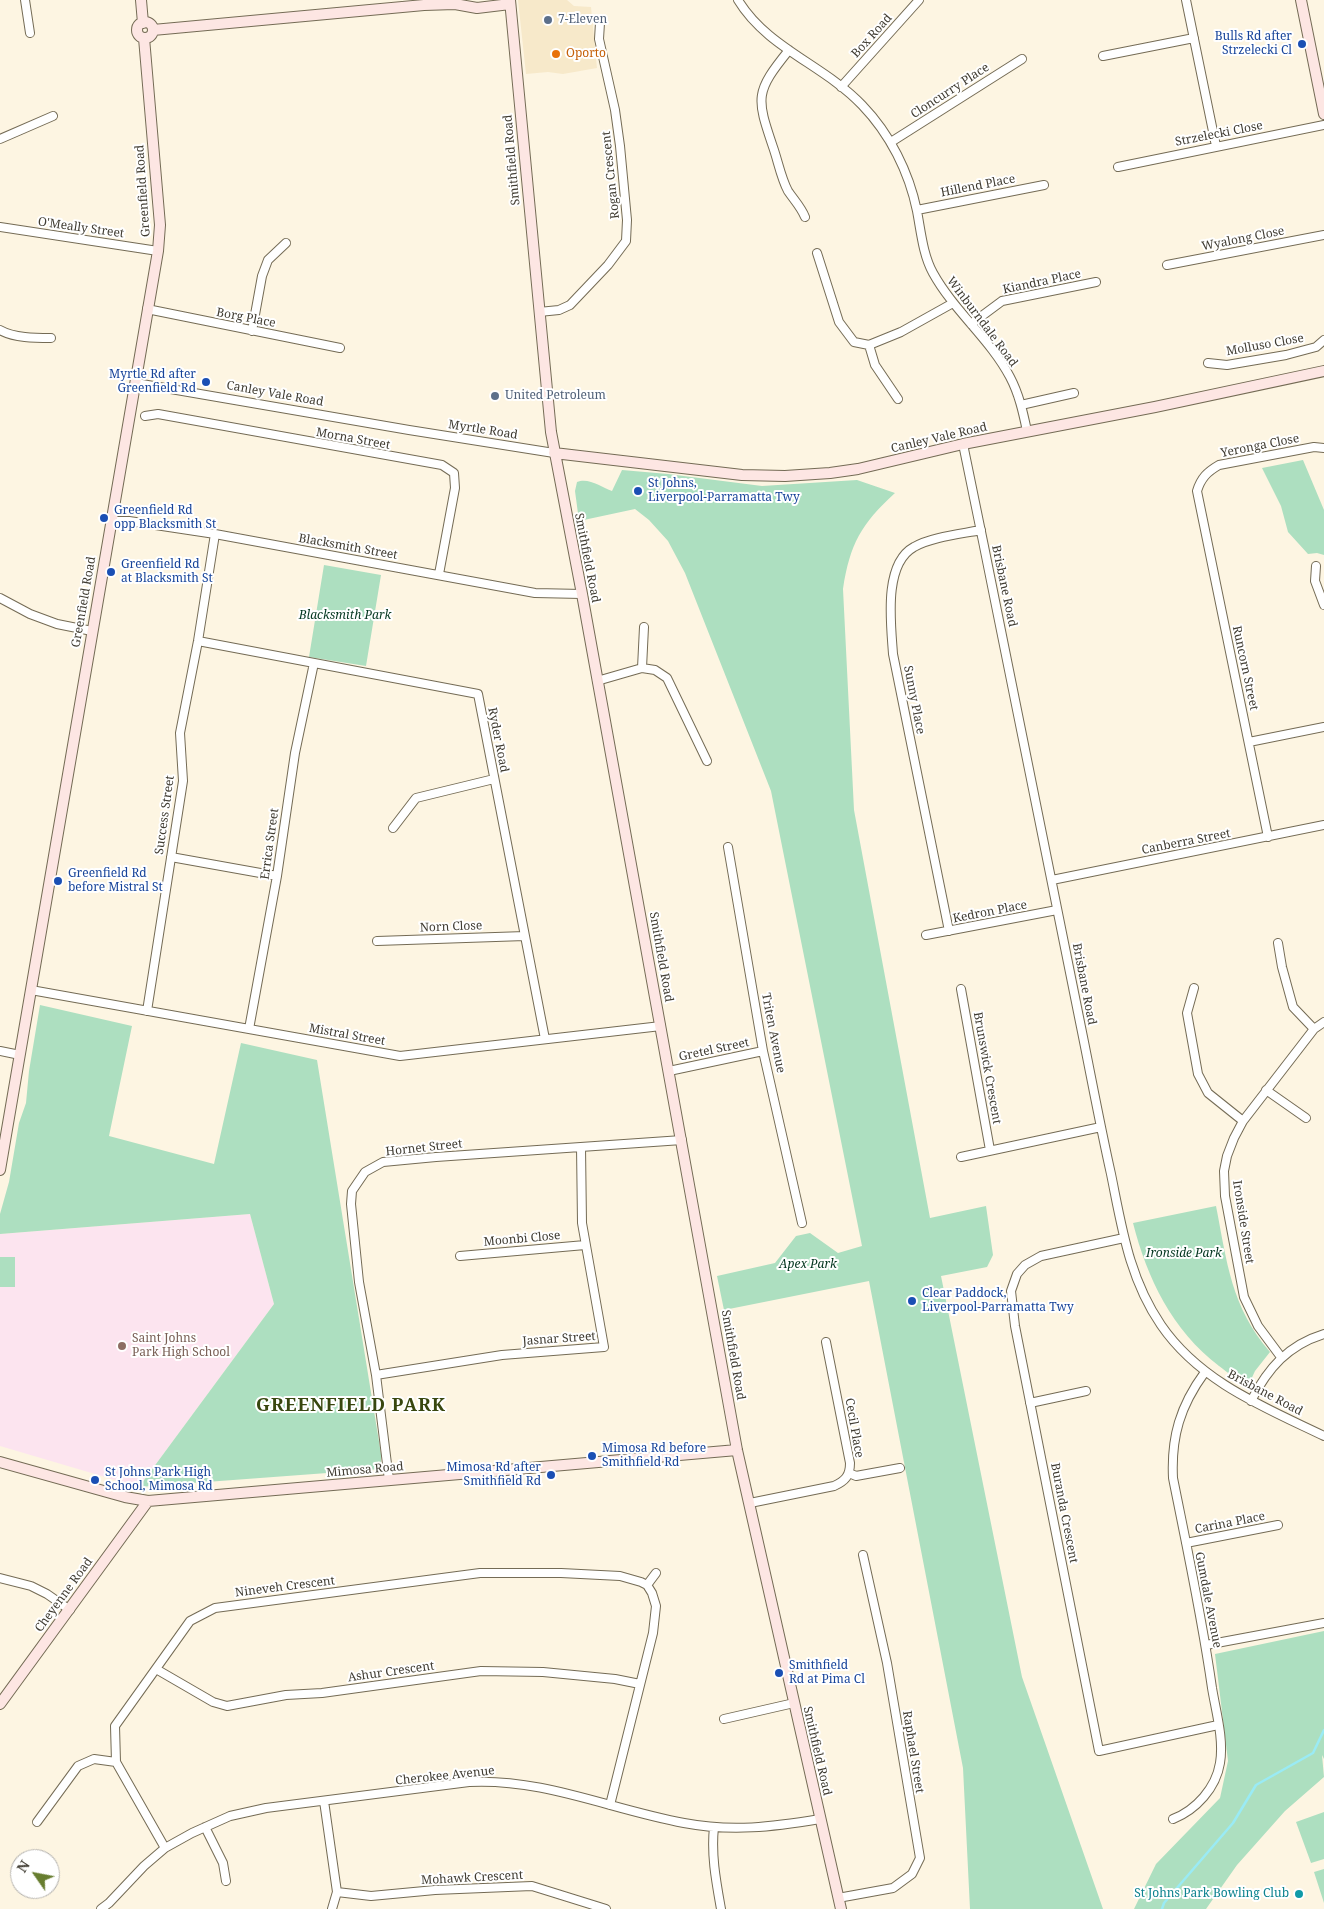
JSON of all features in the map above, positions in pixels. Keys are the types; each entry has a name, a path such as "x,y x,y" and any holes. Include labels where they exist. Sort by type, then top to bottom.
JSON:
{"main road":[{"path":"141,0 143,22"},
{"path":"1301,0 1324,114"},
{"path":"153,30 424,5 455,4 477,8 510,2"},
{"name":"Smithfield Road","path":"510,2 554,453 582,594 737,1450 840,1909"},
{"path":"143,22 149,23 153,30"},
{"path":"143,22 138,27 137,32 141,36 144,38 150,36 153,30"},
{"name":"Greenfield Road","path":"0,1170 158,251 160,225 144,38"},
{"name":"Canley Vale Road","path":"554,453 742,475 786,476 858,469 963,444 1155,407 1324,371"},
{"name":"Mimosa Road","path":"0,1462 125,1497 148,1501 737,1450"},
{"name":"Cheyenne Road","path":"0,1704 148,1501"}],"street":[{"path":"25,0 30,33"},
{"name":"Winburndale Road","path":"738,0 758,26 862,104 891,142 908,179 917,210 924,248 932,272 1002,364 1021,405 1027,431"},
{"name":"Box Road","path":"841,87 919,0"},
{"path":"1186,0 1216,146"},
{"name":"Rogan Crescent","path":"540,312 559,310 570,305 608,265 626,241 627,220 620,146 615,110 599,39 600,22"},
{"path":"1103,56 1194,38"},
{"path":"789,50 764,82 760,102 763,118 786,185 801,207 805,217"},
{"name":"Cloncurry Place","path":"891,142 1022,59"},
{"path":"0,139 53,116"},
{"name":"Strzelecki Close","path":"1118,167 1324,125"},
{"name":"Hillend Place","path":"917,210 1044,185"},
{"name":"O'Meally Street","path":"0,227 158,251"},
{"name":"Wyalong Close","path":"1167,265 1324,235"},
{"path":"252,331 262,276 268,260 286,243"},
{"path":"818,253 839,322 854,342 869,345 900,332 954,303"},
{"name":"Kiandra Place","path":"970,324 1002,301 1096,282"},
{"name":"Borg Place","path":"147,309 340,348"},
{"path":"0,330 5,333 36,338 51,338"},
{"name":"Molluso Close","path":"1208,363 1227,365 1286,355 1316,347 1324,340"},
{"path":"869,345 875,365 898,399"},
{"name":"Canley Vale Road","path":"136,383 408,430"},
{"path":"1021,405 1074,393"},
{"name":"Morna Street","path":"145,416 158,414 442,465 454,473 455,488 439,574"},
{"name":"Myrtle Road","path":"408,430 554,453"},
{"name":"Brisbane Road","path":"963,444 1101,1127 1124,1238 1134,1274 1153,1312 1176,1343 1205,1372 1251,1401 1324,1436"},
{"name":"Yeronga Close","path":"1199,504 1197,491 1201,479 1219,465 1314,447 1324,448"},
{"name":"Runcorn Street","path":"1199,504 1268,837"},
{"name":"Blacksmith Street","path":"111,521 129,521 215,534 535,593 582,594"},
{"name":"Sunny Place","path":"949,931 893,654 891,630 892,581 898,561 914,546 927,541 981,530"},
{"name":"Success Street","path":"146,1011 183,781 180,733 198,641 215,534"},
{"path":"1316,566 1315,581 1324,604"},
{"path":"0,598 30,614 57,624 92,631"},
{"path":"642,668 644,627"},
{"name":"Ryder Road","path":"198,641 478,694 545,1039"},
{"name":"Errica Street","path":"249,1029 278,876 295,754 314,663"},
{"path":"597,681 642,668 655,670 667,678 707,762"},
{"path":"1249,742 1324,727"},
{"path":"393,828 416,798 494,779"},
{"name":"Canberra Street","path":"1052,880 1324,825"},
{"name":"Triten Avenue","path":"728,847 764,1051 802,1223"},
{"path":"171,857 278,876"},
{"name":"Kedron Place","path":"926,935 1058,910"},
{"name":"Norn Close","path":"377,941 525,936"},
{"path":"1278,943 1282,967 1293,1007 1314,1029"},
{"path":"1194,988 1187,1013 1198,1074 1208,1093 1243,1121"},
{"name":"Brunswick Crescent","path":"961,989 990,1150"},
{"name":"Mistral Street","path":"31,990 400,1056 661,1026"},
{"name":"Ironside Street","path":"1281,1357 1258,1326 1244,1296 1225,1196 1224,1171 1227,1156 1243,1121 1314,1029 1324,1022"},
{"path":"0,1051 20,1055"},
{"name":"Gretel Street","path":"669,1071 764,1051"},
{"path":"1266,1090 1306,1118"},
{"path":"961,1157 1101,1127"},
{"name":"Hornet Street","path":"389,1480 376,1375 359,1282 351,1204 352,1191 365,1172 383,1162 682,1140"},
{"name":"Jasnar Street","path":"376,1375 502,1355 604,1347 582,1224 581,1147"},
{"name":"Buranda Crescent","path":"1124,1238 1041,1256 1025,1264 1017,1274 1011,1291 1030,1403 1099,1751 1218,1725"},
{"name":"Moonbi Close","path":"460,1256 585,1244"},
{"path":"1251,1401 1264,1378 1281,1357 1293,1348 1324,1334"},
{"name":"Cecil Place","path":"750,1503 834,1486 842,1482 849,1473 850,1463 826,1342"},
{"name":"Gumdale Avenue","path":"1173,1819 1186,1814 1200,1801 1217,1777 1220,1763 1221,1749 1206,1645 1173,1478 1172,1457 1174,1437 1180,1416 1205,1372"},
{"path":"1030,1403 1086,1391"},
{"path":"849,1473 856,1476 900,1468"},
{"name":"Carina Place","path":"1186,1543 1278,1525"},
{"name":"Raphael Street","path":"838,1898 893,1888 912,1874 920,1858 887,1663 862,1555"},
{"name":"Nineveh Crescent","path":"165,1848 116,1762 115,1726 190,1621 215,1608 480,1573 561,1573 620,1576 637,1580 647,1586"},
{"path":"610,1805 656,1619 654,1600 647,1586 656,1573"},
{"path":"0,1578 31,1586 47,1594 70,1610"},
{"path":"1206,1645 1324,1623"},
{"name":"Ashur Crescent","path":"156,1669 213,1702 227,1706 286,1695 322,1693 481,1671 542,1672 615,1679 640,1684"},
{"path":"724,1719 794,1704"},
{"path":"37,1822 78,1766 94,1759 116,1762"},
{"name":"Cherokee Avenue","path":"101,1909 112,1906 144,1866 165,1848 204,1827 230,1816 324,1801 485,1781 526,1784 668,1820 714,1827 762,1828 820,1819"},
{"path":"324,1801 337,1892 332,1909"},
{"path":"204,1827 223,1863 226,1881"},
{"path":"714,1827 713,1857 721,1909"},
{"name":"Mohawk Crescent","path":"337,1892 371,1896 434,1890 532,1886 606,1909"}],"shaded area":[{"path":"518,0 567,0 574,6 591,7 597,68 563,74 548,72 526,74"},
{"name":"Saint Johns Park High School","path":"250,1214 274,1304 139,1487 0,1446 0,1234"}],"green space":[{"path":"1303,460 1324,510 1324,555 1317,553 1308,554 1288,532 1281,506 1262,468"},
{"name":"Apex Park","path":"622,470 762,486 857,480 895,493 865,525 859,536 849,559 843,589 854,810 930,1218 986,1206 993,1255 987,1267 941,1276 1022,1677 1103,1909 970,1909 963,1768 869,1281 724,1310 717,1276 775,1263 796,1236 810,1233 838,1253 862,1246 771,791 685,573 668,541 649,520 635,509 579,521 575,491 577,482 590,482 612,491"},
{"name":"Blacksmith Park","path":"324,565 381,575 366,666 309,657"},
{"path":"40,1005 132,1026 109,1136 214,1164 241,1043 317,1060 381,1454 381,1469 139,1487 274,1304 250,1214 0,1234 0,1214 9,1182 19,1123 26,1103 29,1071"},
{"name":"Ironside Park","path":"1216,1206 1232,1283 1247,1318 1270,1352 1255,1371 1249,1384 1229,1374 1202,1352 1175,1319 1154,1283 1133,1223"},
{"path":"0,1257 15,1257 15,1287 0,1287"},
{"path":"1324,1631 1324,1759 1322,1755 1324,1777 1285,1811 1237,1865 1206,1909 1134,1909 1156,1864 1220,1798 1228,1761 1215,1654"},
{"path":"1324,1812 1324,1859 1311,1863 1296,1822"},
{"path":"1324,1869 1324,1903 1314,1872"}],"waterway":[{"path":"1162,1909 1164,1903 1233,1823 1256,1785 1313,1753 1324,1730"}],"place":[{"name":"7-Eleven","path":"548,20"},
{"name":"Bulls Rd after Strzelecki Cl","path":"1302,44"},
{"name":"Oporto","path":"556,54"},
{"name":"Myrtle Rd after Greenfield Rd","path":"206,382"},
{"name":"United Petroleum","path":"495,396"},
{"name":"St Johns, Liverpool-Parramatta Twy","path":"638,491"},
{"name":"Greenfield Rd opp Blacksmith St","path":"104,518"},
{"name":"Greenfield Rd at Blacksmith St","path":"111,572"},
{"name":"Greenfield Rd before Mistral St","path":"58,881"},
{"name":"Clear Paddock, Liverpool-Parramatta Twy","path":"912,1301"},
{"name":"Saint Johns Park High School","path":"122,1346"},
{"name":"Mimosa Rd before Smithfield Rd","path":"592,1456"},
{"name":"Mimosa Rd after Smithfield Rd","path":"551,1475"},
{"name":"St Johns Park High School, Mimosa Rd","path":"95,1480"},
{"name":"Smithfield Rd at Pima Cl","path":"779,1673"},
{"name":"St Johns Park Bowling Club","path":"1299,1894"}],"district":[{"name":"GREENFIELD PARK","path":"351,1406"}]}
